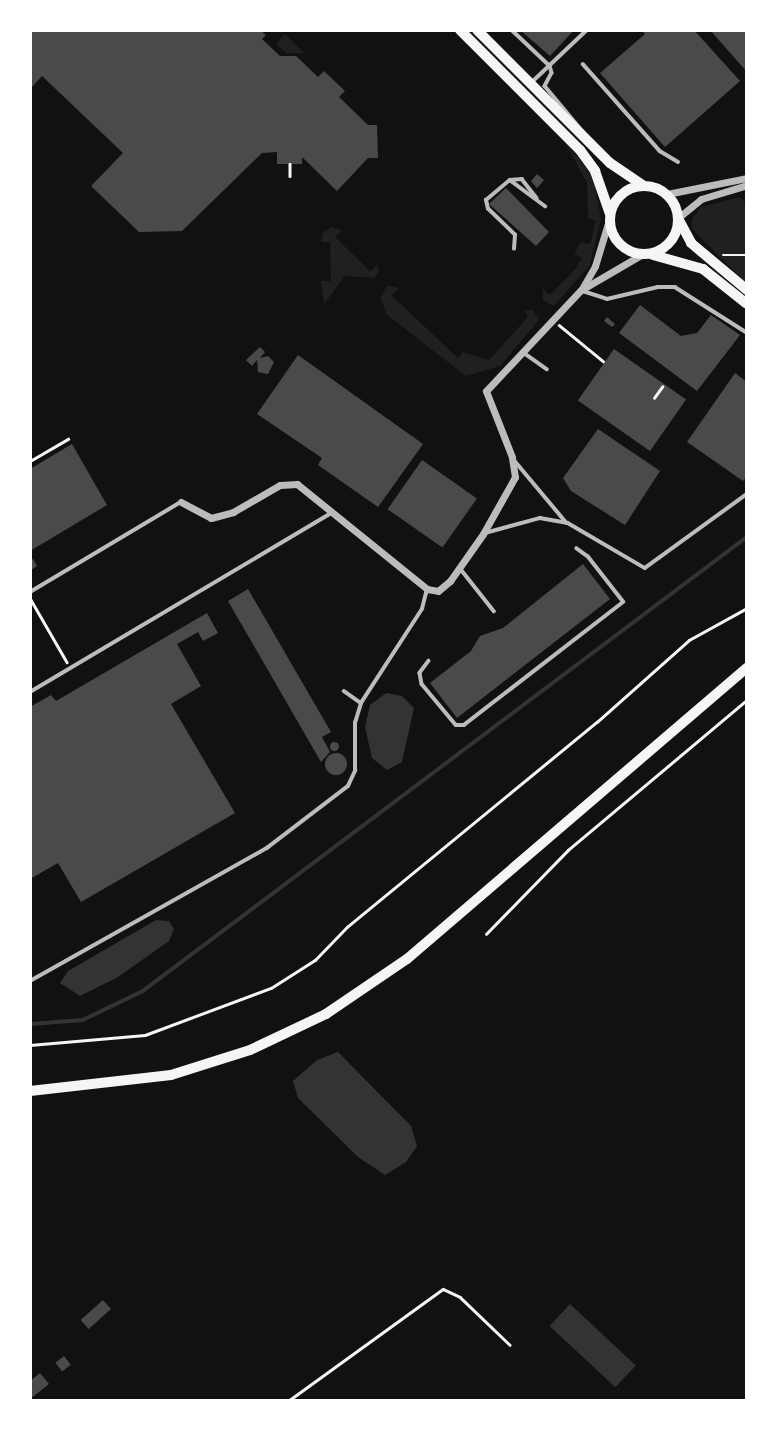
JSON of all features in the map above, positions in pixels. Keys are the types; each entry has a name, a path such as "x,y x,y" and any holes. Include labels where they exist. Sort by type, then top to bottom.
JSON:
{"main road":[{"path":"460,30 580,150 595,171 621,246 641,255 653,255 695,265 730,289 747,306"},
{"path":"479,30 610,163 643,185 667,194 691,243 747,290"},
{"path":"610,217 618,197 643,185"},
{"path":"653,255 672,240 679,219"},
{"path":"30,1091 171,1075 250,1050 326,1014 407,959 747,668"}],"street":[{"path":"667,194 747,178"},
{"path":"679,219 701,199 747,185"},
{"path":"181,502 203,516 223,516 293,482 334,512 427,589 443,589 512,488 512,457 486,391 580,290 595,266 610,217"},
{"path":"580,290 641,255"}],"lane":[{"path":"512,30 550,66 552,73 545,86 579,122 587,138"},
{"path":"532,82 587,30"},
{"path":"583,64 660,151 678,162"},
{"path":"514,249 515,235 486,206 500,184 510,180 522,179 538,200"},
{"path":"510,180 545,206"},
{"path":"580,290 607,299 658,286 675,287 746,332"},
{"path":"522,352 547,369"},
{"path":"512,457 568,523 645,568 747,494"},
{"path":"30,592 181,502"},
{"path":"30,692 334,512"},
{"path":"483,534 540,518 568,523"},
{"path":"429,661 420,673 422,684 456,725 464,725 623,602 588,557 577,550"},
{"path":"459,566 494,611"},
{"path":"30,981 267,848 328,804 348,786 355,771 355,723 360,703 422,609 427,589"},
{"path":"344,691 360,703"}],"path":[{"path":"290,163 290,176"},
{"path":"715,251 747,255"},
{"path":"559,326 603,360"},
{"path":"654,398 662,387"},
{"path":"30,461 68,439"},
{"path":"30,598 70,668"},
{"path":"30,1045 145,1035 271,988 315,960 347,927 597,722 681,647 747,608"},
{"path":"486,934 568,850 747,699"},
{"path":"288,1401 443,1289 460,1297 510,1345"}],"shaded area":[{"path":"285,34 304,53 286,53 276,44"},
{"path":"565,142 592,175 601,218 590,265 554,306 543,300 543,289 550,295 576,268 582,258 574,254 581,242 590,244 596,221 588,218 587,183"},
{"path":"740,197 747,205 747,284 692,229 692,219 701,207"},
{"path":"332,227 342,230 335,237 370,271 377,265 379,272 374,278 345,276 324,304 321,281 331,281 330,242 321,242 323,232"},
{"path":"387,286 399,288 391,295 458,358 463,352 489,360 528,317 524,310 533,310 539,320 500,366 466,376 386,314 381,298"},
{"path":"386,693 402,696 414,708 402,762 387,770 372,758 365,727 370,705"},
{"path":"156,920 169,921 174,929 169,941 118,977 80,996 60,983 68,971"},
{"path":"338,1052 411,1126 417,1146 406,1162 385,1175 358,1157 298,1098 293,1081 317,1060"},
{"path":"570,1304 636,1365 615,1387 550,1326"}],"building":[{"path":"30,30 260,30 266,35 262,39 280,56 296,56 318,77 324,71 345,91 339,97 368,125 377,125 378,158 368,158 337,191 302,157 302,164 277,164 277,152 262,153 182,231 139,232 91,186 123,153 42,76 30,89"},
{"path":"520,30 574,30 550,56"},
{"path":"641,30 694,30 740,81 665,147 600,73 645,34"},
{"path":"710,30 747,30 747,72"},
{"path":"537,174 544,180 537,188 531,181"},
{"path":"506,188 549,232 536,246 489,204"},
{"path":"640,305 681,336 697,333 711,315 740,335 697,391 619,333"},
{"path":"607,317 615,324 612,327 604,321"},
{"path":"260,347 265,352 260,358 268,356 274,362 268,374 258,372 257,360 252,366 246,360"},
{"path":"614,349 686,399 650,451 578,401"},
{"path":"298,355 423,444 378,507 318,465 322,458 257,414"},
{"path":"735,373 747,382 747,476 743,481 687,442"},
{"path":"598,429 660,471 625,525 571,491 563,478"},
{"path":"72,444 107,505 30,551 30,469"},
{"path":"422,460 477,498 442,548 388,509"},
{"path":"33,559 37,566 30,571 30,561"},
{"path":"583,564 610,599 457,718 430,683 471,651 480,636 503,628"},
{"path":"248,589 331,732 322,737 330,752 321,762 228,601"},
{"path":"207,613 218,633 203,641 198,632 177,644 201,686 171,704 235,813 81,902 58,863 30,879 30,707 51,695 56,701"},
{"path":"334,741 339,746 334,751 329,746"},
{"path":"336,753 344,756 347,764 344,772 336,775 328,772 325,764 328,756"},
{"path":"103,1300 111,1309 89,1329 81,1320"},
{"path":"64,1356 71,1365 62,1371 55,1363"},
{"path":"40,1373 49,1384 30,1399 30,1381"}],"waterway":[{"path":"30,1024 83,1020 143,991 747,537"}]}
